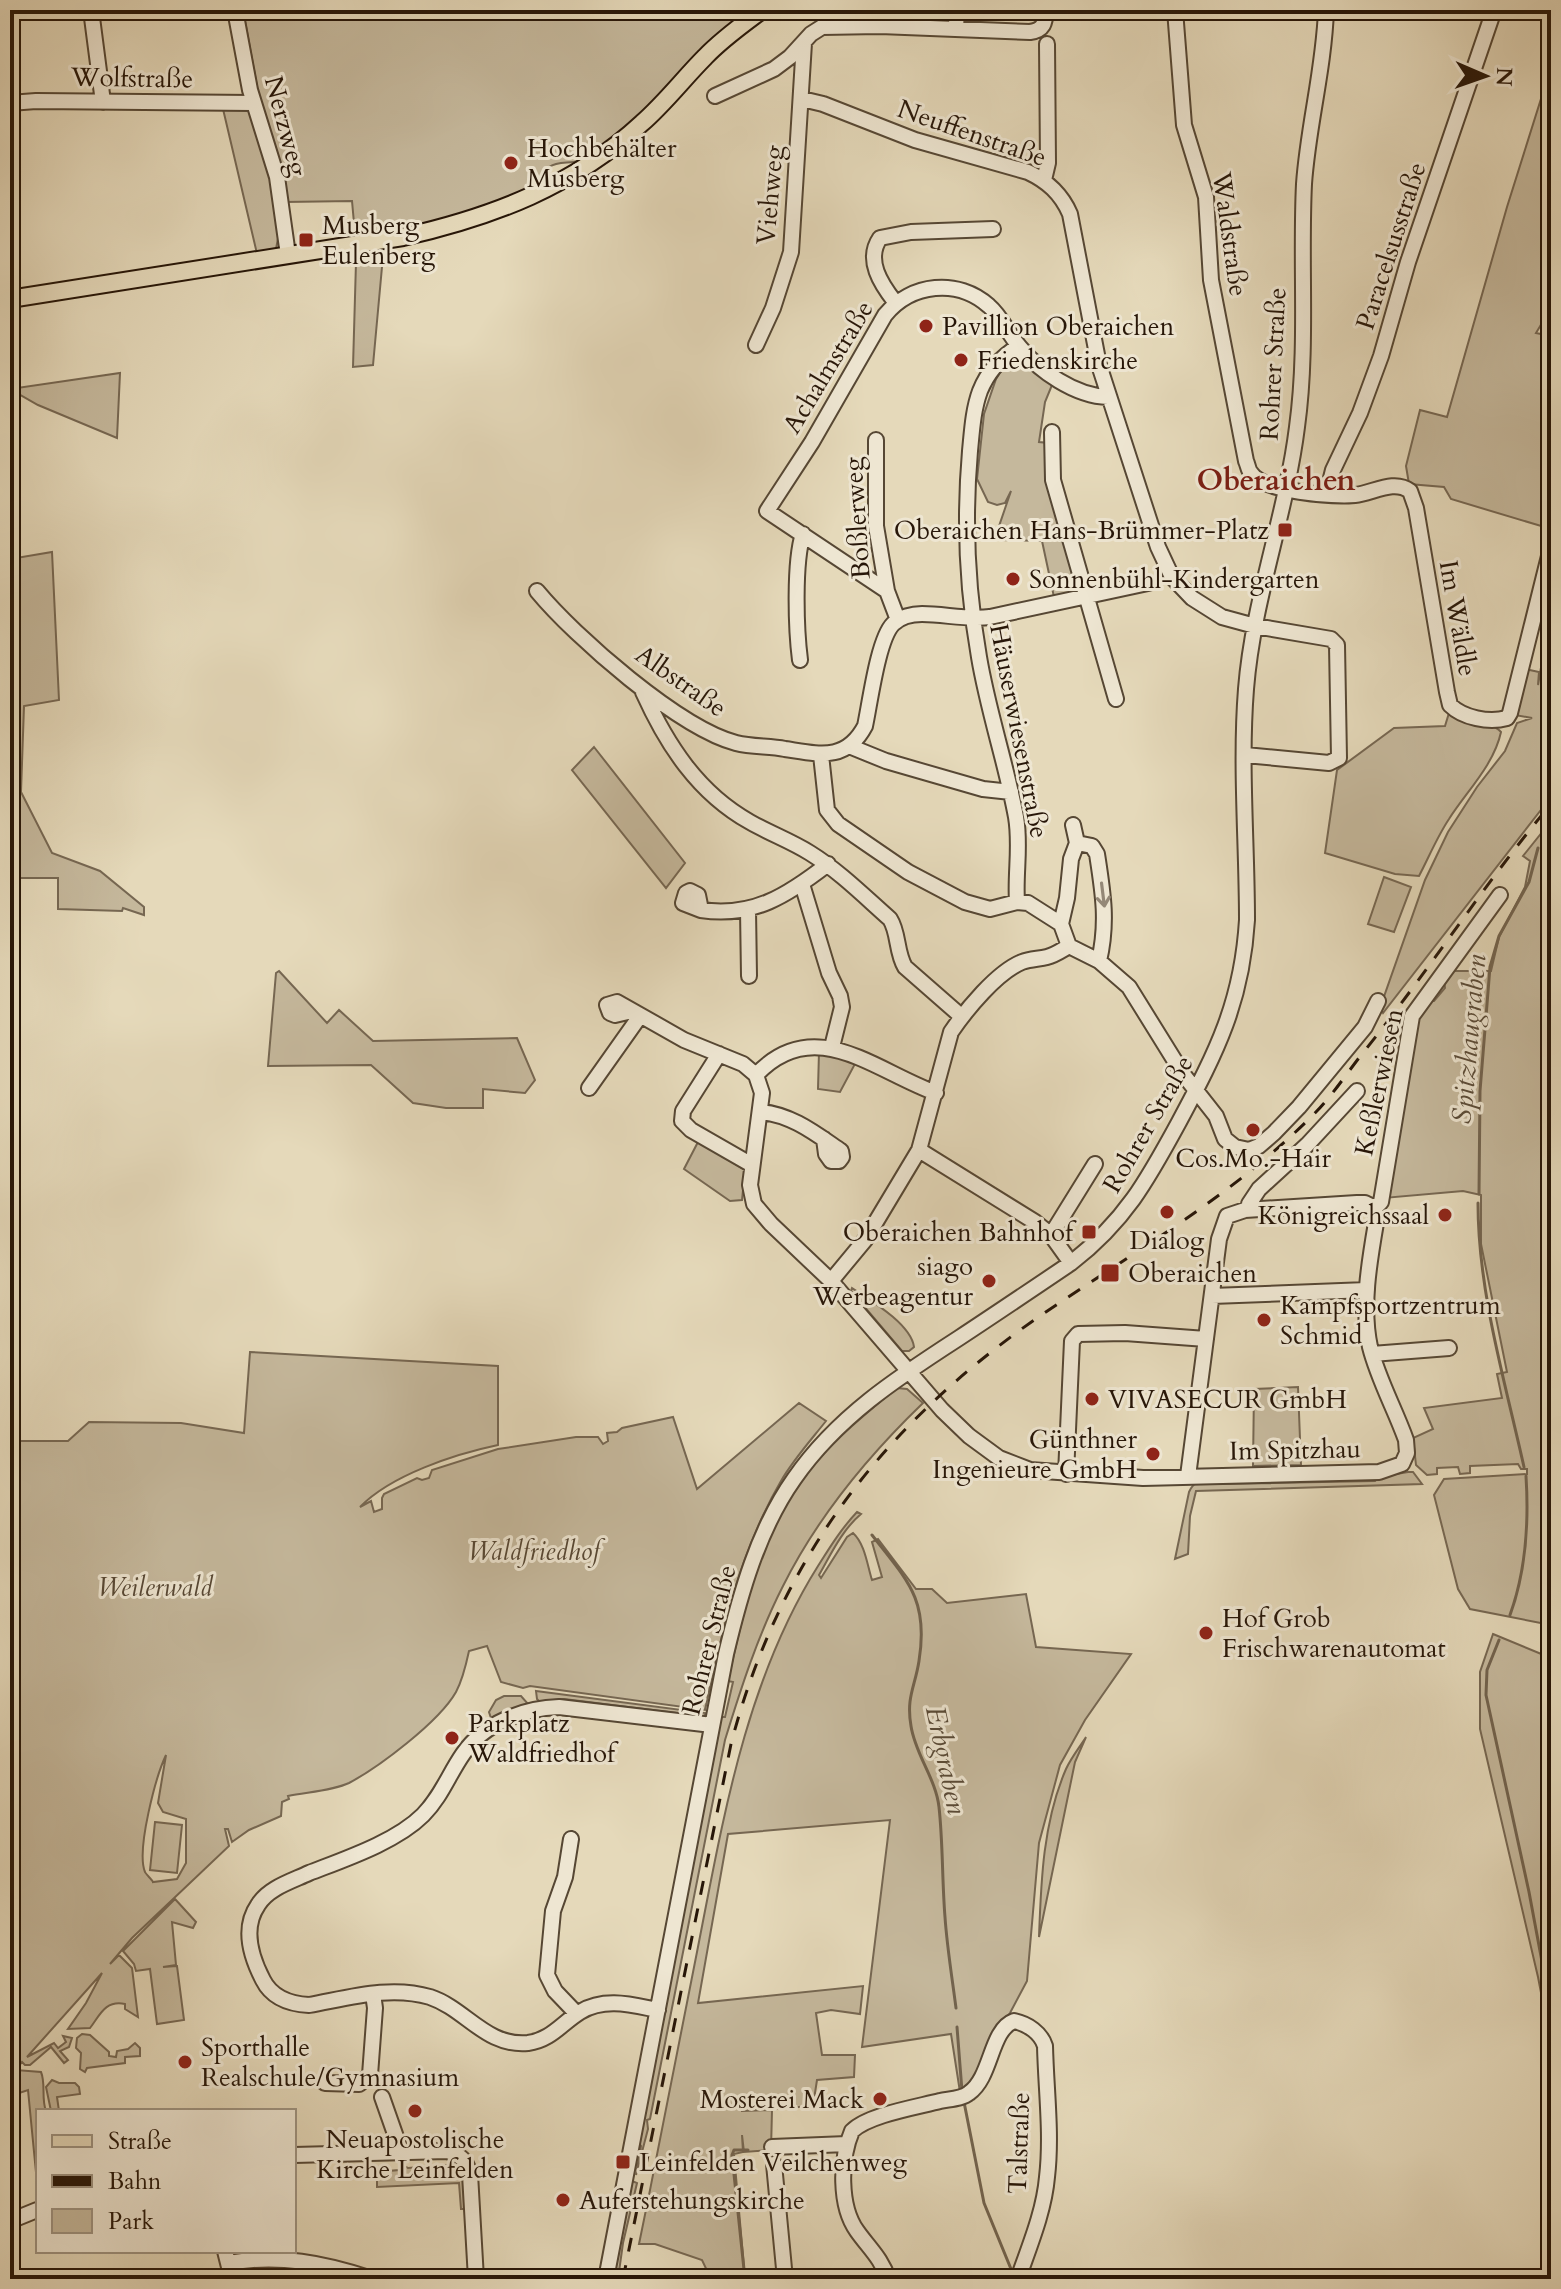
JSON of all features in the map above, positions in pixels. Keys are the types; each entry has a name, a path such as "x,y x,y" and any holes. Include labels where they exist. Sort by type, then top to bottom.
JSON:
{"main road":[{"path":"10,299 403,237 454,226 519,203 571,176 631,133 707,54 762,10"}],"street":[{"path":"91,10 103,102"},
{"name":"Nerzweg","path":"235,10 253,103 277,177 288,255"},
{"path":"828,25 833,10"},
{"path":"956,28 957,10"},
{"path":"715,96 774,69 811,34 828,25 1038,30 1044,25 1046,10"},
{"name":"Waldstraße","path":"1175,10 1184,125 1206,197 1211,280 1246,461 1251,473 1259,480 1286,489 1360,494 1396,485 1407,488 1412,494"},
{"name":"Rohrer Straße","path":"606,2279 712,1725 737,1612 758,1549 782,1498 818,1448 866,1401 1094,1245 1136,1198 1196,1091 1235,1000 1244,955 1247,883 1246,687 1255,626 1297,428 1302,382 1305,181 1310,124 1323,58 1326,10"},
{"name":"Paracelsusstraße","path":"1327,494 1333,470 1360,413 1381,356 1408,262 1494,10"},
{"name":"Viehweg","path":"756,345 773,308 791,252 804,43"},
{"path":"1044,180 1048,163 1047,44"},
{"name":"Neuffenstraße","path":"802,99 823,104 915,140 1019,169 1044,180 1057,192 1070,214 1095,350 1108,397 1158,547 1172,577 1192,598 1222,617 1331,639 1337,645 1339,758 1329,763 1245,755"},
{"name":"Wolfstraße","path":"10,103 253,103"},
{"path":"895,302 876,272 874,249 880,238 911,232 993,229"},
{"name":"Achalmstraße","path":"803,534 767,511 812,442 885,315 895,302 919,290 962,291 977,297 993,309 1019,346 1040,366 1058,379 1093,395 1108,397"},
{"name":"Häuserwiesenstraße","path":"1017,902 1020,841 980,661 973,619 967,541 968,478 976,403 996,362 1019,346"},
{"path":"1052,432 1053,480 1116,699"},
{"name":"Boßlerweg","path":"876,440 876,526 887,591 898,620"},
{"name":"Im Wäldle","path":"1412,494 1447,692 1450,705 1460,713 1494,720 1507,718 1510,713 1551,548"},
{"path":"800,660 797,629 803,534 887,591"},
{"path":"1011,792 983,789 886,761 849,746 865,726 884,640 892,625 898,620 922,614 973,619 1148,583"},
{"name":"Albstraße","path":"537,591 558,615 642,688 682,716 735,743 821,755 849,746"},
{"path":"642,688 670,744 697,783 749,822 828,864 890,919 905,967 961,1016"},
{"path":"821,755 827,810 838,824 908,872 965,902 990,909 1017,902 1028,903 1052,916 1061,924 1069,946 1099,961 1129,987 1196,1091 1216,1116 1222,1133 1235,1147 1254,1149 1274,1133 1365,1027 1378,1001"},
{"path":"1061,924 1072,851 1077,843 1073,825"},
{"path":"1077,843 1092,846 1097,854 1105,917 1099,961"},
{"path":"701,910 748,910 770,903 828,864"},
{"path":"802,884 829,973 840,996 842,1007 832,1047"},
{"name":"Keßlerwiesen","path":"1402,1464 1407,1453 1406,1440 1372,1354 1368,1333 1367,1290 1377,1217 1375,1208 1381,1202 1412,1016 1500,895"},
{"path":"748,910 749,976"},
{"path":"831,1281 865,1240 919,1150 948,1041 961,1016 1012,967 1025,960 1052,956 1069,946"},
{"path":"589,1088 636,1014 684,1040 743,1064 756,1075 789,1051 804,1047 832,1047 936,1093"},
{"path":"719,1054 683,1111 682,1121 691,1130 752,1165"},
{"name":"Im Spitzhau","path":"756,1075 761,1085 750,1185 754,1204 831,1281 942,1410 984,1449 1030,1470 1166,1479 1379,1472 1402,1464"},
{"name":"Keßlerwiesen","path":"1212,1296 1224,1221 1233,1212 1249,1209 1259,1189 1307,1145 1357,1091"},
{"path":"760,1112 789,1117 824,1139"},
{"path":"919,1150 1035,1222 1051,1235 1071,1263"},
{"path":"1051,1235 1095,1164"},
{"path":"1249,1209 1365,1203 1375,1208"},
{"path":"1188,1476 1212,1296 1367,1290"},
{"path":"1066,1474 1072,1341 1078,1334 1125,1333 1206,1339"},
{"path":"1372,1354 1449,1348"},
{"path":"658,2010 607,2003 595,2005 577,2014 548,2037 523,2043 499,2040 432,1998 401,1991 309,2005 285,2002 264,1983 253,1959 249,1941 251,1920 257,1905 280,1887 405,1830 423,1815 442,1792 468,1748 491,1728 515,1715 534,1709 559,1707 712,1725"},
{"path":"571,1839 565,1877 553,1911 547,1975 555,1991 577,2014"},
{"path":"325,2083 359,2084 370,2075 375,2008 373,1994"},
{"name":"Talstraße","path":"847,2144 852,2131 865,2122 963,2096 984,2072 1000,2033 1007,2024 1014,2021 1037,2034 1045,2046 1047,2178 1043,2201 1018,2279"},
{"path":"382,2097 402,2154"},
{"path":"772,2147 847,2144 844,2185 850,2217 857,2232 880,2260 888,2279"},
{"path":"296,2155 447,2151 462,2157 470,2174 476,2279"},
{"path":"774,2164 785,2279"},
{"path":"10,2221 36,2210"},
{"path":"232,2279 227,2257 315,2262 372,2279"}],"green space":[{"path":"243,10 759,10 678,85 592,155 575,162 552,165 541,178 537,191 446,220 355,234 352,201 285,202 276,249 258,258 223,109 261,108"},
{"path":"1551,67 1551,308 1536,333 1551,336 1551,529 1451,499 1444,487 1409,484 1406,466 1420,410 1447,417"},
{"path":"383,256 373,365 353,367 356,262"},
{"path":"1020,360 1052,385 1045,402 1039,442 1049,443 1081,592 1054,597 1042,541 1001,540 997,532 1011,491 1005,503 997,505 988,502 977,479 984,414 996,379 1007,362"},
{"path":"120,373 117,438 38,405 10,389"},
{"path":"52,552 59,700 24,706 21,792 52,853 100,871 144,907 144,915 123,908 122,911 58,909 58,878 10,878 10,559"},
{"path":"1551,573 1551,797 1383,1013 1380,1008 1425,880 1448,832 1505,751 1517,723 1532,718 1515,715 1525,669 1539,672 1538,685 1549,621 1538,617"},
{"path":"1449,713 1490,725 1501,732 1486,767 1445,826 1419,876 1395,874 1325,853 1337,770 1394,728 1445,726"},
{"path":"594,747 685,863 666,888 572,770"},
{"path":"1551,821 1551,1625 1470,1609 1458,1589 1434,1495 1444,1479 1527,1474 1527,1469 1521,1469 1518,1464 1470,1466 1470,1473 1460,1474 1458,1467 1437,1468 1437,1474 1427,1475 1416,1465 1413,1438 1433,1429 1424,1408 1502,1398 1497,1374 1507,1372 1481,1244 1481,1195 1463,1191 1384,1198 1416,1019 1425,1001 1434,1001 1445,988 1444,978 1450,971 1491,971 1499,937 1525,887 1530,861 1523,856"},
{"path":"1384,877 1411,887 1394,932 1368,924"},
{"path":"279,971 327,1023 339,1010 373,1041 517,1038 535,1080 525,1093 483,1089 483,1108 446,1108 413,1103 371,1065 268,1066 276,973"},
{"path":"819,1052 856,1062 840,1092 818,1089"},
{"path":"698,1142 745,1170 742,1200 730,1201 684,1169"},
{"path":"852,1288 898,1321 914,1347 902,1351 851,1291"},
{"path":"250,1352 498,1366 498,1445 424,1467 389,1485 360,1507 371,1501 374,1512 382,1509 384,1494 417,1478 429,1478 432,1470 498,1449 576,1437 598,1437 603,1444 608,1441 607,1433 673,1417 697,1489 799,1403 826,1421 786,1473 754,1535 726,1621 705,1710 530,1686 523,1688 501,1682 487,1646 469,1651 462,1677 448,1704 407,1743 376,1766 342,1786 288,1796 289,1799 282,1802 281,1816 249,1830 232,1842 228,1829 225,1829 229,1846 132,1938 110,1964 119,1955 132,1968 138,2017 125,2009 125,2004 112,2004 90,2028 68,2029 102,1973 27,2057 54,2043 58,2048 66,2042 63,2036 72,2038 69,2047 60,2051 68,2060 64,2063 51,2047 30,2065 22,2062 15,2070 41,2072 46,2109 36,2109 36,2172 28,2090 10,2096 10,2083 16,2077 12,2073 10,2075 10,1441 68,1441 89,1422 181,1423 244,1433","holes":["166,1755 158,1803 163,1812 186,1819 186,1863 177,1879 153,1882 145,1872 143,1847 153,1795"]},
{"path":"1298,1387 1301,1465 1253,1466 1254,1389"},
{"path":"897,1388 907,1389 923,1403 863,1466 811,1536 774,1605 737,1701 725,1740 650,2119 647,2120 648,2129 636,2175 639,2143 721,1717 725,1717 733,1682 728,1681 753,1583 781,1513 805,1476 841,1436"},
{"path":"1413,1472 1422,1484 1196,1491 1190,1516 1188,1554 1175,1559 1189,1492 1197,1482 1375,1481 1379,1477"},
{"path":"857,1512 861,1514 837,1543 819,1575 821,1578 847,1537 853,1533 863,1548 872,1580 882,1577 872,1542 878,1539 916,1589 932,1589 947,1603 1026,1594 1036,1647 1131,1654 1085,1720 1060,1765 1039,1843 1027,1981 1010,2013 994,2033 980,2075 960,2092 951,2034 862,2047 890,1820 728,1834 698,2003 863,1986 860,2014 831,2010 816,2013 822,2055 855,2055 854,2077 817,2080 813,2106 741,2111 772,2110 771,2150 744,2152 742,2135 743,2152 734,2154 745,2279 711,2279 702,2260 655,2244 639,2244 727,1802 754,1704 793,1610 827,1552"},
{"path":"1493,1634 1551,1658 1551,2045 1480,1729 1480,1672"},
{"path":"536,1691 705,1713 704,1720 688,1719 684,1714 564,1699 544,1701 542,1704 537,1699"},
{"path":"504,1696 521,1696 529,1705 491,1718 489,1712 496,1700"},
{"path":"1086,1737 1075,1762 1039,1937 1042,1873 1052,1810 1066,1769"},
{"path":"155,1822 182,1825 177,1873 150,1870"},
{"path":"175,1899 196,1922 193,1928 172,1922 176,1965 163,1967 177,1966 184,2020 157,2024 150,1969 136,1971 123,1951"},
{"path":"82,2034 90,2035 109,2052 109,2056 116,2057 117,2051 128,2049 135,2043 140,2048 140,2056 125,2057 125,2063 87,2068 85,2072 80,2069 81,2053 76,2048 77,2038"},
{"path":"52,2080 75,2083 80,2094 57,2097 59,2109 51,2109 46,2087"},
{"path":"400,2163 408,2168 459,2164 463,2173 465,2209 461,2209 459,2183 377,2187 377,2172 399,2170"},
{"path":"632,2181 637,2183 618,2279 613,2279"}],"waterway":[{"name":"Spitzhaugraben","path":"1479,1194 1480,1091 1490,967 1499,936 1529,882 1538,848"},
{"name":"Spitzhaugraben","path":"1478,1203 1488,1303 1524,1467"},
{"name":"Spitzhaugraben","path":"1510,1615 1520,1581 1525,1547 1526,1476"},
{"name":"Erbgraben","path":"872,1535 905,1578 918,1606 921,1621 919,1661 910,1700 910,1716 913,1736 934,1786 939,1807 946,1928 956,2008"},
{"name":"Spitzhaugraben","path":"1499,1640 1487,1670 1486,1695 1551,2010"},
{"name":"Erbgraben","path":"957,2027 962,2091"},
{"name":"Erbgraben","path":"964,2102 984,2203 1011,2269"},
{"path":"745,2279 732,2155 734,2150 748,2150"}],"railway":[{"path":"623,2279 731,1744 752,1677 777,1615 808,1557 844,1502 885,1452 931,1404 981,1360 1037,1318 1216,1197 1283,1144 1314,1114 1551,804"}],"place":[{"name":"Hochbehälter Musberg","path":"511,163"},
{"name":"Musberg Eulenberg","path":"306,240"},
{"name":"Pavillion Oberaichen","path":"926,326"},
{"name":"Friedenskirche","path":"961,360"},
{"name":"Oberaichen Hans-Brümmer-Platz","path":"1285,530"},
{"name":"Sonnenbühl-Kindergarten","path":"1013,579"},
{"name":"Cos.Mo.-Hair","path":"1253,1130"},
{"name":"Dialog","path":"1167,1212"},
{"name":"Königreichssaal","path":"1445,1215"},
{"name":"Oberaichen Bahnhof","path":"1089,1232"},
{"name":"Oberaichen","path":"1110,1273"},
{"name":"siago Werbeagentur","path":"989,1281"},
{"name":"Kampfsportzentrum Schmid","path":"1264,1320"},
{"name":"VIVASECUR GmbH","path":"1092,1399"},
{"name":"Günthner Ingenieure GmbH","path":"1153,1454"},
{"name":"Hof Grob Frischwarenautomat","path":"1206,1633"},
{"name":"Parkplatz Waldfriedhof","path":"452,1738"},
{"name":"Sporthalle Realschule/Gymnasium","path":"185,2062"},
{"name":"Mosterei Mack","path":"880,2099"},
{"name":"Neuapostolische Kirche Leinfelden","path":"415,2111"},
{"name":"Leinfelden Veilchenweg","path":"623,2162"},
{"name":"Auferstehungskirche","path":"563,2200"}],"district":[{"name":"Oberaichen","path":"1276,480"}],"park label":[{"name":"Waldfriedhof","path":"534,1551"},
{"name":"Weilerwald","path":"155,1587"}]}
